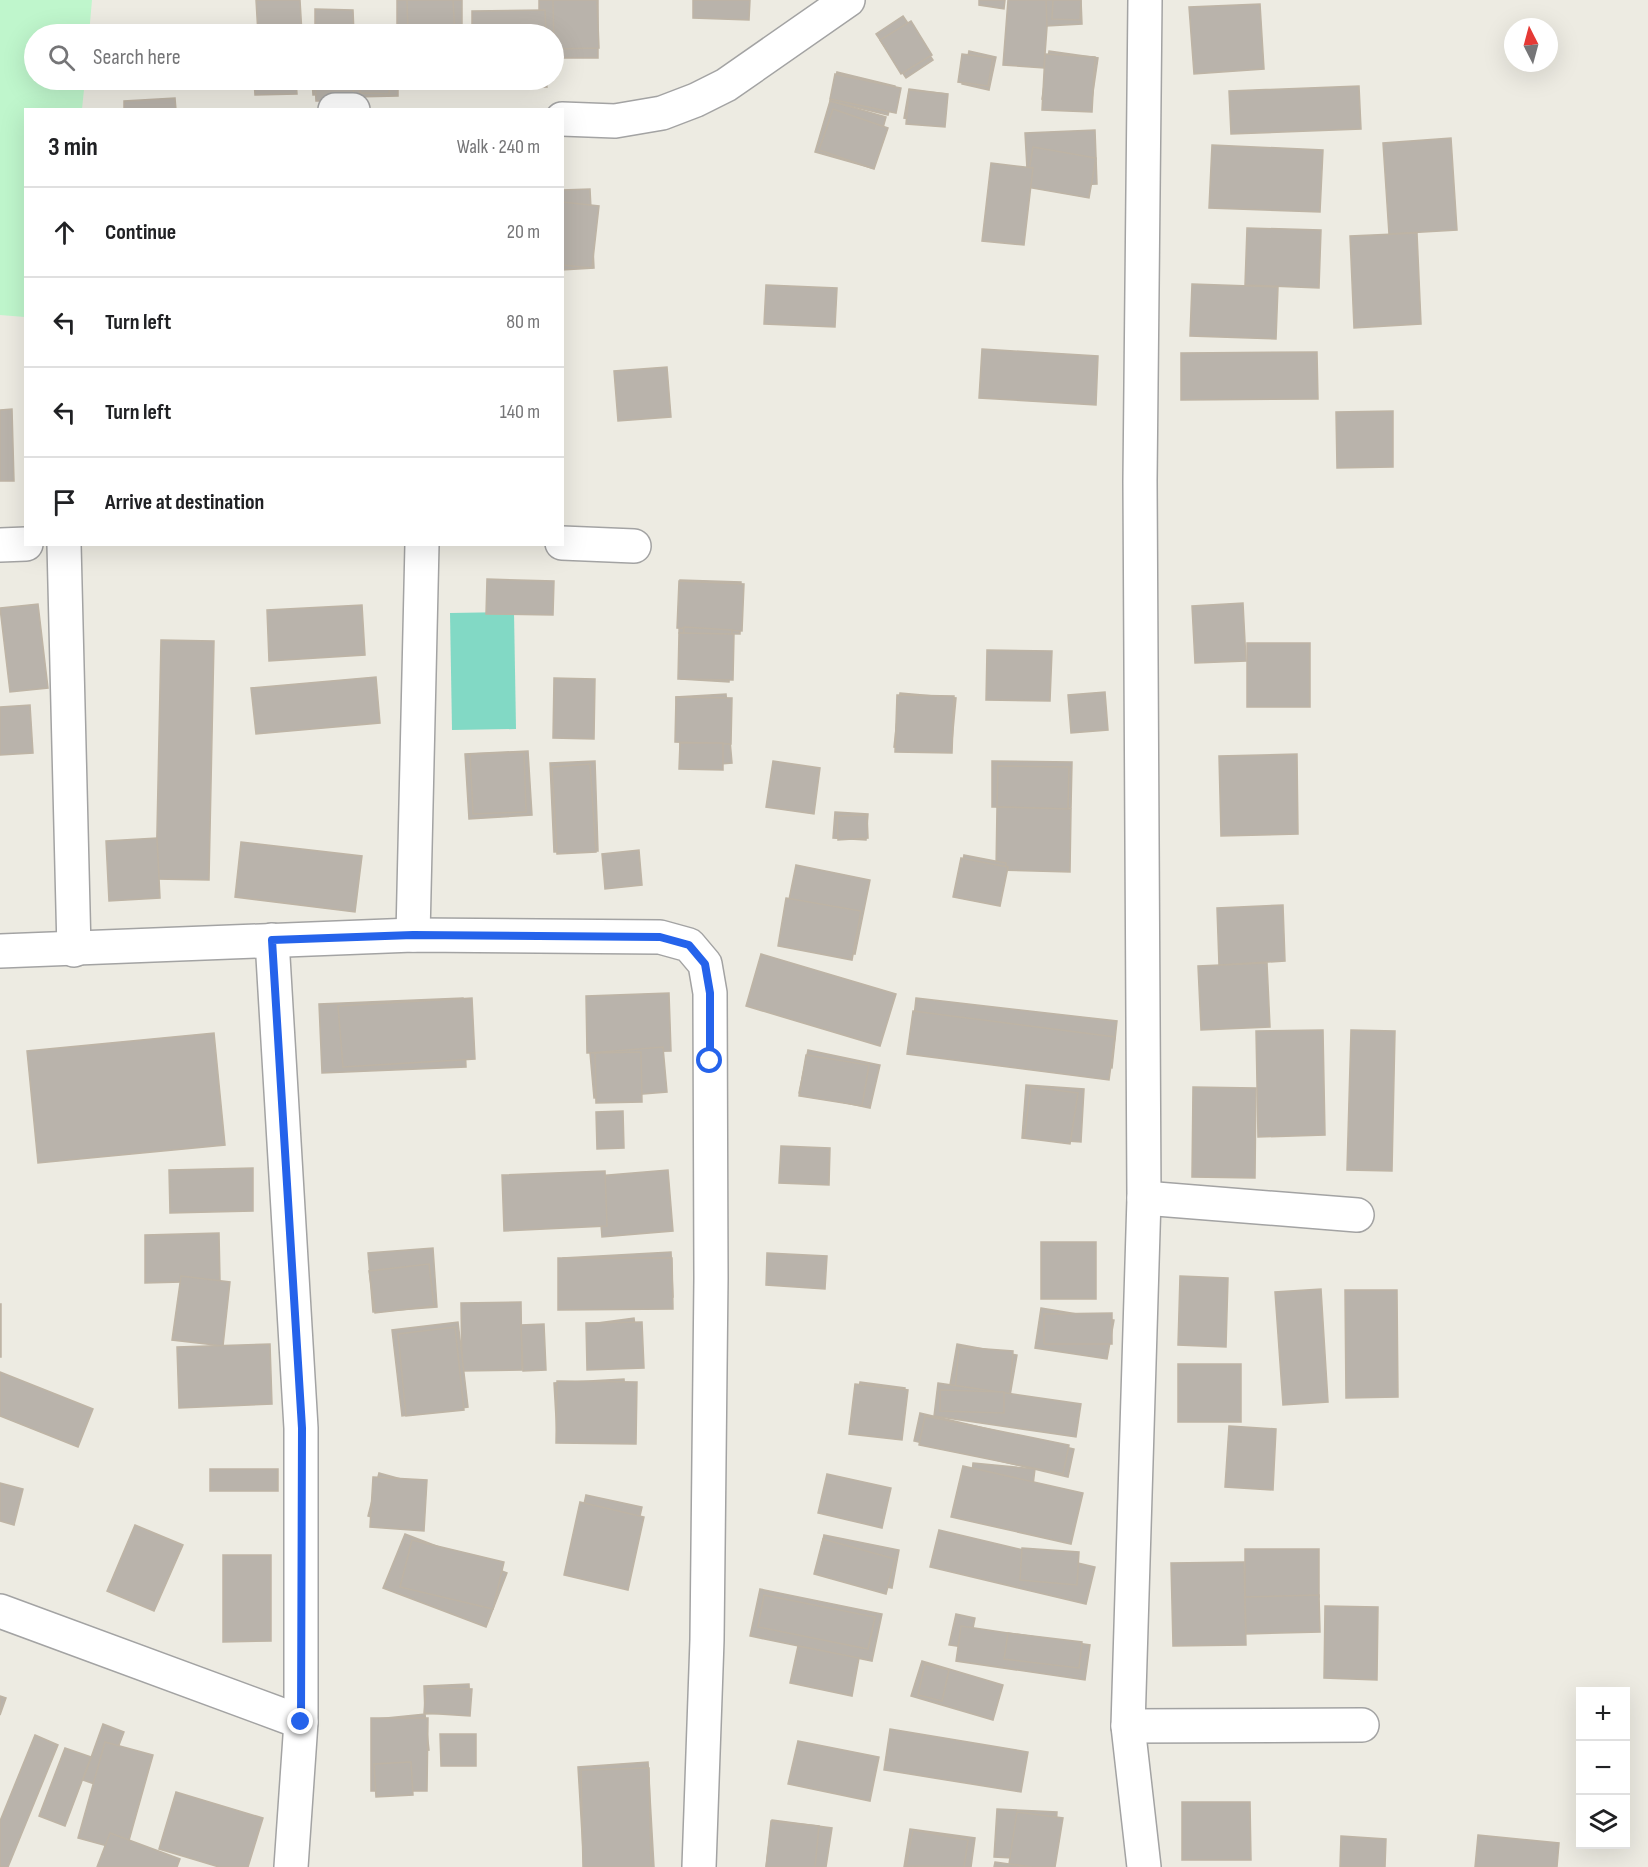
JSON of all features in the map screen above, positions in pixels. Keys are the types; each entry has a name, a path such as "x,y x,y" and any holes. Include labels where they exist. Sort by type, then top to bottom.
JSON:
{"street":[{"path":"564,119 615,121 662,113 696,100 726,85 848,0"},
{"path":"1144,0 1140,481 1144,1198 1128,1726 1144,1867"},
{"path":"564,543 633,546"},
{"path":"0,545 24,544"},
{"path":"64,546 74,950"},
{"path":"413,935 422,546"},
{"path":"0,951 74,950 413,935 660,937 689,945 705,964 710,993 711,1289 707,1640 699,1867"},
{"path":"272,940 302,1428 301,1722 291,1867"},
{"path":"1144,1198 1357,1215"},
{"path":"0,1611 301,1722"},
{"path":"1128,1726 1362,1725"}],"green space":[{"path":"0,0 92,0 90,24 24,24 24,90 84,90 82,108 24,108 24,317 0,315"}],"shaded area":[{"path":"514,612 516,729 452,730 450,613"}],"building":[{"path":"256,0 300,0 301,24 257,24"},
{"path":"397,0 462,0 462,24 397,24"},
{"path":"407,0 453,0 454,24 408,24"},
{"path":"539,0 598,0 598,58 564,58 564,24 539,24"},
{"path":"553,0 597,0 599,48 564,49 564,24 553,24"},
{"path":"693,0 750,0 749,20 693,18"},
{"path":"979,0 1005,0 1004,9 979,5"},
{"path":"1008,0 1049,0 1044,68 1003,65"},
{"path":"1046,0 1081,0 1082,24 1047,26"},
{"path":"1053,0 1081,0 1080,20 1052,19"},
{"path":"1260,4 1264,69 1194,74 1189,7"},
{"path":"315,9 353,10 354,24 315,24"},
{"path":"545,10 546,24 472,24 472,11"},
{"path":"903,16 933,60 906,78 876,34"},
{"path":"911,21 932,55 901,74 880,40"},
{"path":"969,51 996,57 989,90 962,84"},
{"path":"1049,51 1098,58 1091,106 1042,99"},
{"path":"962,54 993,58 988,86 958,82"},
{"path":"1045,54 1095,57 1092,112 1042,110"},
{"path":"837,72 895,86 888,115 830,101"},
{"path":"835,74 901,88 896,113 830,99"},
{"path":"1359,86 1361,129 1231,134 1229,91"},
{"path":"909,89 946,94 942,123 904,118"},
{"path":"255,90 297,90 297,94 255,95"},
{"path":"313,90 360,90 360,93 313,95"},
{"path":"315,90 354,90 354,101 316,101"},
{"path":"354,90 398,90 398,96 354,97"},
{"path":"360,90 389,90 389,94 360,93"},
{"path":"909,90 948,94 945,127 906,124"},
{"path":"175,98 176,108 124,108 124,101"},
{"path":"830,101 886,117 872,168 815,152"},
{"path":"833,109 888,128 874,169 819,150"},
{"path":"1095,130 1097,184 1028,187 1025,133"},
{"path":"1451,138 1457,230 1389,234 1383,143"},
{"path":"1212,145 1323,150 1320,212 1209,208"},
{"path":"1033,147 1096,158 1089,198 1026,187"},
{"path":"991,163 1033,168 1024,245 982,241"},
{"path":"590,189 594,268 564,270 564,190"},
{"path":"564,202 599,206 592,268 564,265"},
{"path":"1247,228 1321,230 1319,288 1245,285"},
{"path":"1417,233 1421,324 1354,328 1350,236"},
{"path":"1192,284 1278,287 1276,339 1190,336"},
{"path":"766,285 837,288 835,327 764,324"},
{"path":"982,349 1098,356 1096,405 979,398"},
{"path":"1317,352 1318,399 1181,400 1181,353"},
{"path":"667,367 671,417 618,421 614,371"},
{"path":"12,409 14,481 0,481 0,410"},
{"path":"1393,411 1393,467 1337,468 1336,412"},
{"path":"487,579 554,581 553,615 486,614"},
{"path":"680,580 741,582 740,634 679,633"},
{"path":"679,581 744,584 742,631 677,628"},
{"path":"1243,603 1246,661 1195,663 1192,606"},
{"path":"38,604 48,688 10,692 0,608"},
{"path":"362,605 365,655 269,661 267,610"},
{"path":"684,627 732,630 729,682 681,679"},
{"path":"679,633 734,634 733,680 678,679"},
{"path":"161,640 214,641 209,880 156,879"},
{"path":"1247,643 1310,643 1310,707 1247,707"},
{"path":"987,650 1052,651 1050,701 986,700"},
{"path":"376,677 380,723 256,734 251,688"},
{"path":"554,678 595,679 594,739 553,738"},
{"path":"1105,692 1108,730 1071,733 1068,695"},
{"path":"900,693 956,698 951,752 894,747"},
{"path":"726,694 732,763 682,767 676,697"},
{"path":"897,695 954,696 952,753 895,752"},
{"path":"676,697 732,698 731,744 675,742"},
{"path":"30,705 33,753 0,755 0,707"},
{"path":"680,743 723,743 723,770 679,769"},
{"path":"528,751 532,815 469,819 465,754"},
{"path":"524,752 526,812 473,814 470,754"},
{"path":"1297,754 1298,834 1221,836 1219,756"},
{"path":"595,761 598,851 554,852 550,763"},
{"path":"773,761 820,768 814,814 766,807"},
{"path":"992,761 1072,762 1071,808 992,807"},
{"path":"590,764 596,852 557,854 552,767"},
{"path":"998,766 1069,767 1068,809 997,807"},
{"path":"997,807 1071,809 1070,872 996,870"},
{"path":"835,812 868,814 866,840 833,838"},
{"path":"867,815 868,838 838,840 837,816"},
{"path":"157,838 160,898 109,901 106,841"},
{"path":"241,842 362,856 355,912 235,897"},
{"path":"639,850 642,885 605,889 602,854"},
{"path":"964,855 1006,863 999,905 956,897"},
{"path":"961,858 1008,867 1000,906 953,897"},
{"path":"796,865 870,880 855,954 781,939"},
{"path":"786,898 861,911 852,960 778,946"},
{"path":"1283,905 1285,961 1219,965 1217,908"},
{"path":"761,954 896,994 880,1046 746,1006"},
{"path":"1267,963 1270,1027 1201,1030 1198,966"},
{"path":"669,993 671,1051 587,1053 586,996"},
{"path":"463,998 466,1067 322,1073 319,1004"},
{"path":"472,998 475,1059 343,1067 338,1006"},
{"path":"916,998 1117,1021 1112,1068 911,1045"},
{"path":"913,1011 1115,1037 1109,1080 907,1054"},
{"path":"1323,1030 1325,1135 1258,1137 1256,1031"},
{"path":"1351,1030 1395,1031 1392,1171 1347,1170"},
{"path":"214,1033 225,1145 38,1163 27,1051"},
{"path":"663,1047 667,1092 594,1098 590,1053"},
{"path":"808,1050 880,1065 870,1108 799,1093"},
{"path":"641,1052 642,1102 596,1103 595,1053"},
{"path":"806,1055 869,1065 862,1106 799,1096"},
{"path":"1026,1085 1084,1089 1081,1142 1022,1138"},
{"path":"1031,1087 1078,1093 1070,1144 1024,1138"},
{"path":"1193,1087 1256,1088 1255,1178 1192,1177"},
{"path":"623,1111 624,1148 597,1149 596,1112"},
{"path":"781,1146 830,1148 829,1185 779,1183"},
{"path":"253,1168 253,1211 170,1213 169,1170"},
{"path":"668,1170 673,1231 602,1237 597,1176"},
{"path":"605,1171 607,1226 504,1231 502,1175"},
{"path":"219,1233 220,1281 145,1283 145,1235"},
{"path":"1041,1242 1096,1242 1096,1299 1041,1299"},
{"path":"433,1248 437,1307 373,1312 368,1253"},
{"path":"671,1252 673,1297 565,1303 563,1258"},
{"path":"767,1253 827,1256 825,1289 766,1285"},
{"path":"558,1258 672,1258 673,1309 558,1310"},
{"path":"429,1264 434,1306 375,1313 369,1271"},
{"path":"181,1276 230,1282 223,1346 172,1340"},
{"path":"1180,1276 1228,1278 1226,1347 1178,1345"},
{"path":"1321,1289 1328,1402 1283,1405 1275,1292"},
{"path":"1345,1290 1397,1290 1398,1397 1346,1398"},
{"path":"521,1302 522,1370 462,1371 461,1303"},
{"path":"1,1304 1,1357 0,1357"},
{"path":"1041,1308 1114,1320 1107,1359 1035,1348"},
{"path":"1112,1313 1112,1344 1044,1344 1044,1314"},
{"path":"634,1318 640,1364 605,1369 598,1323"},
{"path":"458,1322 468,1407 402,1416 392,1330"},
{"path":"642,1322 644,1368 587,1370 586,1323"},
{"path":"544,1324 546,1370 523,1371 521,1325"},
{"path":"455,1327 464,1410 406,1416 398,1334"},
{"path":"270,1344 272,1404 179,1408 177,1347"},
{"path":"957,1344 1017,1355 1010,1396 950,1385"},
{"path":"959,1347 1013,1351 1010,1395 955,1390"},
{"path":"1178,1364 1241,1364 1241,1422 1178,1422"},
{"path":"0,1372 93,1409 78,1447 0,1416"},
{"path":"624,1379 627,1431 557,1435 554,1383"},
{"path":"557,1381 637,1382 636,1444 556,1443"},
{"path":"860,1382 905,1388 899,1433 854,1426"},
{"path":"938,1383 1081,1404 1076,1437 934,1416"},
{"path":"855,1384 908,1390 902,1440 849,1434"},
{"path":"940,1390 1004,1392 1004,1413 940,1411"},
{"path":"920,1413 1074,1449 1068,1477 914,1441"},
{"path":"925,1416 1069,1445 1063,1474 919,1445"},
{"path":"1229,1426 1276,1429 1273,1490 1225,1487"},
{"path":"973,1463 1035,1469 1029,1518 968,1512"},
{"path":"963,1466 1083,1493 1071,1544 951,1517"},
{"path":"210,1469 278,1469 278,1491 210,1491"},
{"path":"379,1473 423,1485 412,1528 368,1516"},
{"path":"827,1474 891,1488 882,1528 818,1513"},
{"path":"373,1477 427,1480 424,1531 370,1527"},
{"path":"0,1483 23,1489 14,1525 0,1521"},
{"path":"586,1495 642,1507 625,1583 569,1571"},
{"path":"580,1502 644,1517 628,1590 564,1575"},
{"path":"135,1525 183,1545 154,1611 107,1591"},
{"path":"939,1530 1095,1567 1086,1604 930,1567"},
{"path":"405,1534 507,1573 486,1627 383,1588"},
{"path":"824,1535 899,1550 892,1588 816,1572"},
{"path":"823,1539 895,1559 886,1594 814,1574"},
{"path":"412,1540 504,1562 493,1609 400,1587"},
{"path":"1022,1548 1079,1552 1077,1585 1020,1580"},
{"path":"1245,1549 1319,1549 1319,1597 1245,1597"},
{"path":"223,1555 271,1555 271,1641 223,1642"},
{"path":"1244,1562 1246,1645 1173,1646 1171,1563"},
{"path":"760,1589 882,1614 872,1661 750,1636"},
{"path":"764,1595 875,1617 868,1649 758,1627"},
{"path":"1319,1595 1320,1632 1246,1634 1245,1597"},
{"path":"1325,1606 1378,1607 1377,1680 1324,1678"},
{"path":"956,1614 975,1618 969,1648 949,1645"},
{"path":"961,1626 1090,1645 1085,1680 956,1661"},
{"path":"1008,1633 1082,1642 1079,1668 1004,1659"},
{"path":"798,1646 859,1658 852,1696 790,1683"},
{"path":"922,1661 1003,1685 993,1720 911,1696"},
{"path":"925,1664 949,1670 942,1701 918,1695"},
{"path":"469,1684 470,1712 425,1714 424,1686"},
{"path":"426,1687 472,1689 470,1716 424,1713"},
{"path":"0,1696 6,1698 0,1715"},
{"path":"425,1714 429,1750 381,1755 377,1719"},
{"path":"371,1718 428,1718 427,1791 371,1791"},
{"path":"103,1724 124,1732 103,1787 83,1780"},
{"path":"890,1729 1028,1752 1021,1792 884,1770"},
{"path":"440,1734 476,1734 476,1766 441,1766"},
{"path":"35,1735 58,1745 8,1867 0,1867 0,1821"},
{"path":"798,1741 879,1757 870,1801 788,1784"},
{"path":"105,1742 153,1755 126,1851 78,1838"},
{"path":"65,1748 91,1757 65,1826 39,1816"},
{"path":"411,1762 413,1795 376,1797 374,1764"},
{"path":"648,1762 654,1867 584,1867 578,1767"},
{"path":"649,1768 651,1867 583,1867 581,1770"},
{"path":"176,1792 263,1818 248,1867 219,1867 159,1849"},
{"path":"1182,1802 1250,1802 1251,1860 1182,1860"},
{"path":"997,1809 1057,1812 1054,1860 994,1857"},
{"path":"1017,1812 1063,1818 1055,1867 1009,1864"},
{"path":"772,1820 832,1828 826,1867 766,1867"},
{"path":"771,1821 819,1826 815,1867 766,1867"},
{"path":"910,1829 975,1838 971,1867 904,1867"},
{"path":"913,1830 968,1840 964,1867 906,1866"},
{"path":"110,1833 180,1859 177,1867 97,1867"},
{"path":"1478,1835 1559,1843 1557,1867 1475,1867"},
{"path":"1341,1836 1386,1839 1385,1867 1340,1867"},
{"path":"995,1862 1009,1864 1032,1867 994,1867"}],"route":[{"path":"301,1722 302,1428 272,940 413,935 660,937 689,945 705,964 710,993 710,1061"}]}
